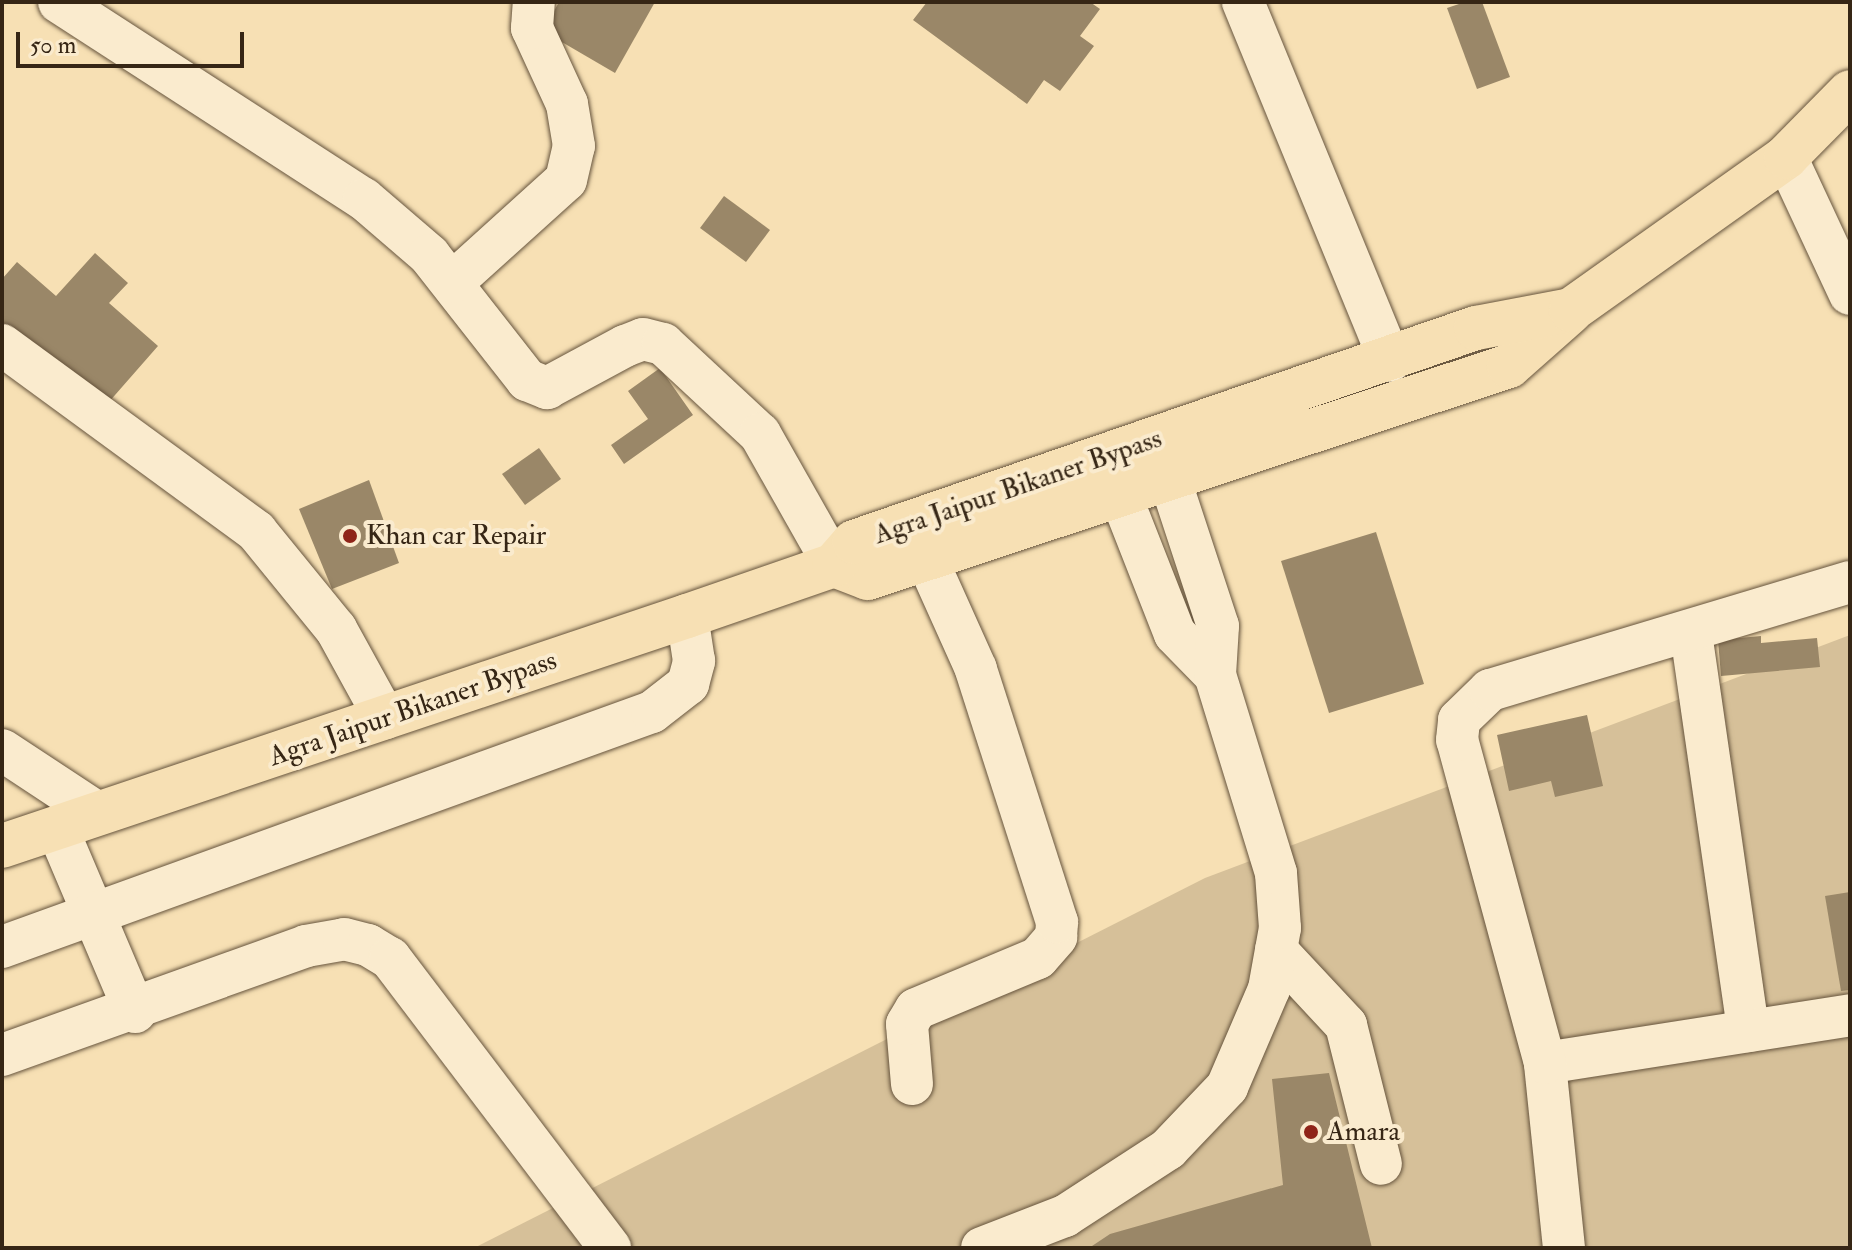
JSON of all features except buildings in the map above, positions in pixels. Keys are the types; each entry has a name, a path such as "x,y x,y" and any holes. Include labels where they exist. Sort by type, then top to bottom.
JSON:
{"main road":[{"name":"Agra Jaipur Bikaner Bypass","path":"2,846 834,565 854,542 1390,361 1476,328 1571,310 1786,157 1850,92"},
{"path":"834,565 868,578 1509,366 1571,310"}],"street":[{"path":"59,2 364,199 453,282 527,380 547,388 643,339 663,344 760,434 834,565"},
{"path":"453,282 566,180 574,146 567,104 532,28 534,2"},
{"path":"1249,5 1390,361"},
{"path":"1786,157 1850,294"},
{"path":"2,345 256,531 336,629 385,718"},
{"path":"982,1248 1065,1216 1168,1149 1227,1087 1269,989 1276,950 1276,873 1215,675 1218,626 1169,477"},
{"path":"1120,494 1175,634 1215,675"},
{"path":"912,1084 907,1024 916,1009 1038,958 1056,937 1057,922 976,669 926,558"},
{"path":"1564,1248 1545,1063 1457,740 1459,720 1490,690 1691,633 1850,582"},
{"path":"2,947 652,712 688,684 694,661 687,616"},
{"path":"1691,633 1748,1031"},
{"path":"2,750 99,814"},
{"path":"57,828 135,1012"},
{"path":"2,1055 135,1012 306,946 344,939 368,945 390,958 610,1248"},
{"path":"1276,950 1346,1025 1381,1164"},
{"path":"1545,1063 1850,1015"}],"shaded area":[{"path":"1850,635 1850,1248 474,1248 1205,878"}],"place":[{"name":"Khan car Repair","path":"350,536"},
{"name":"Amara","path":"1311,1132"}]}
